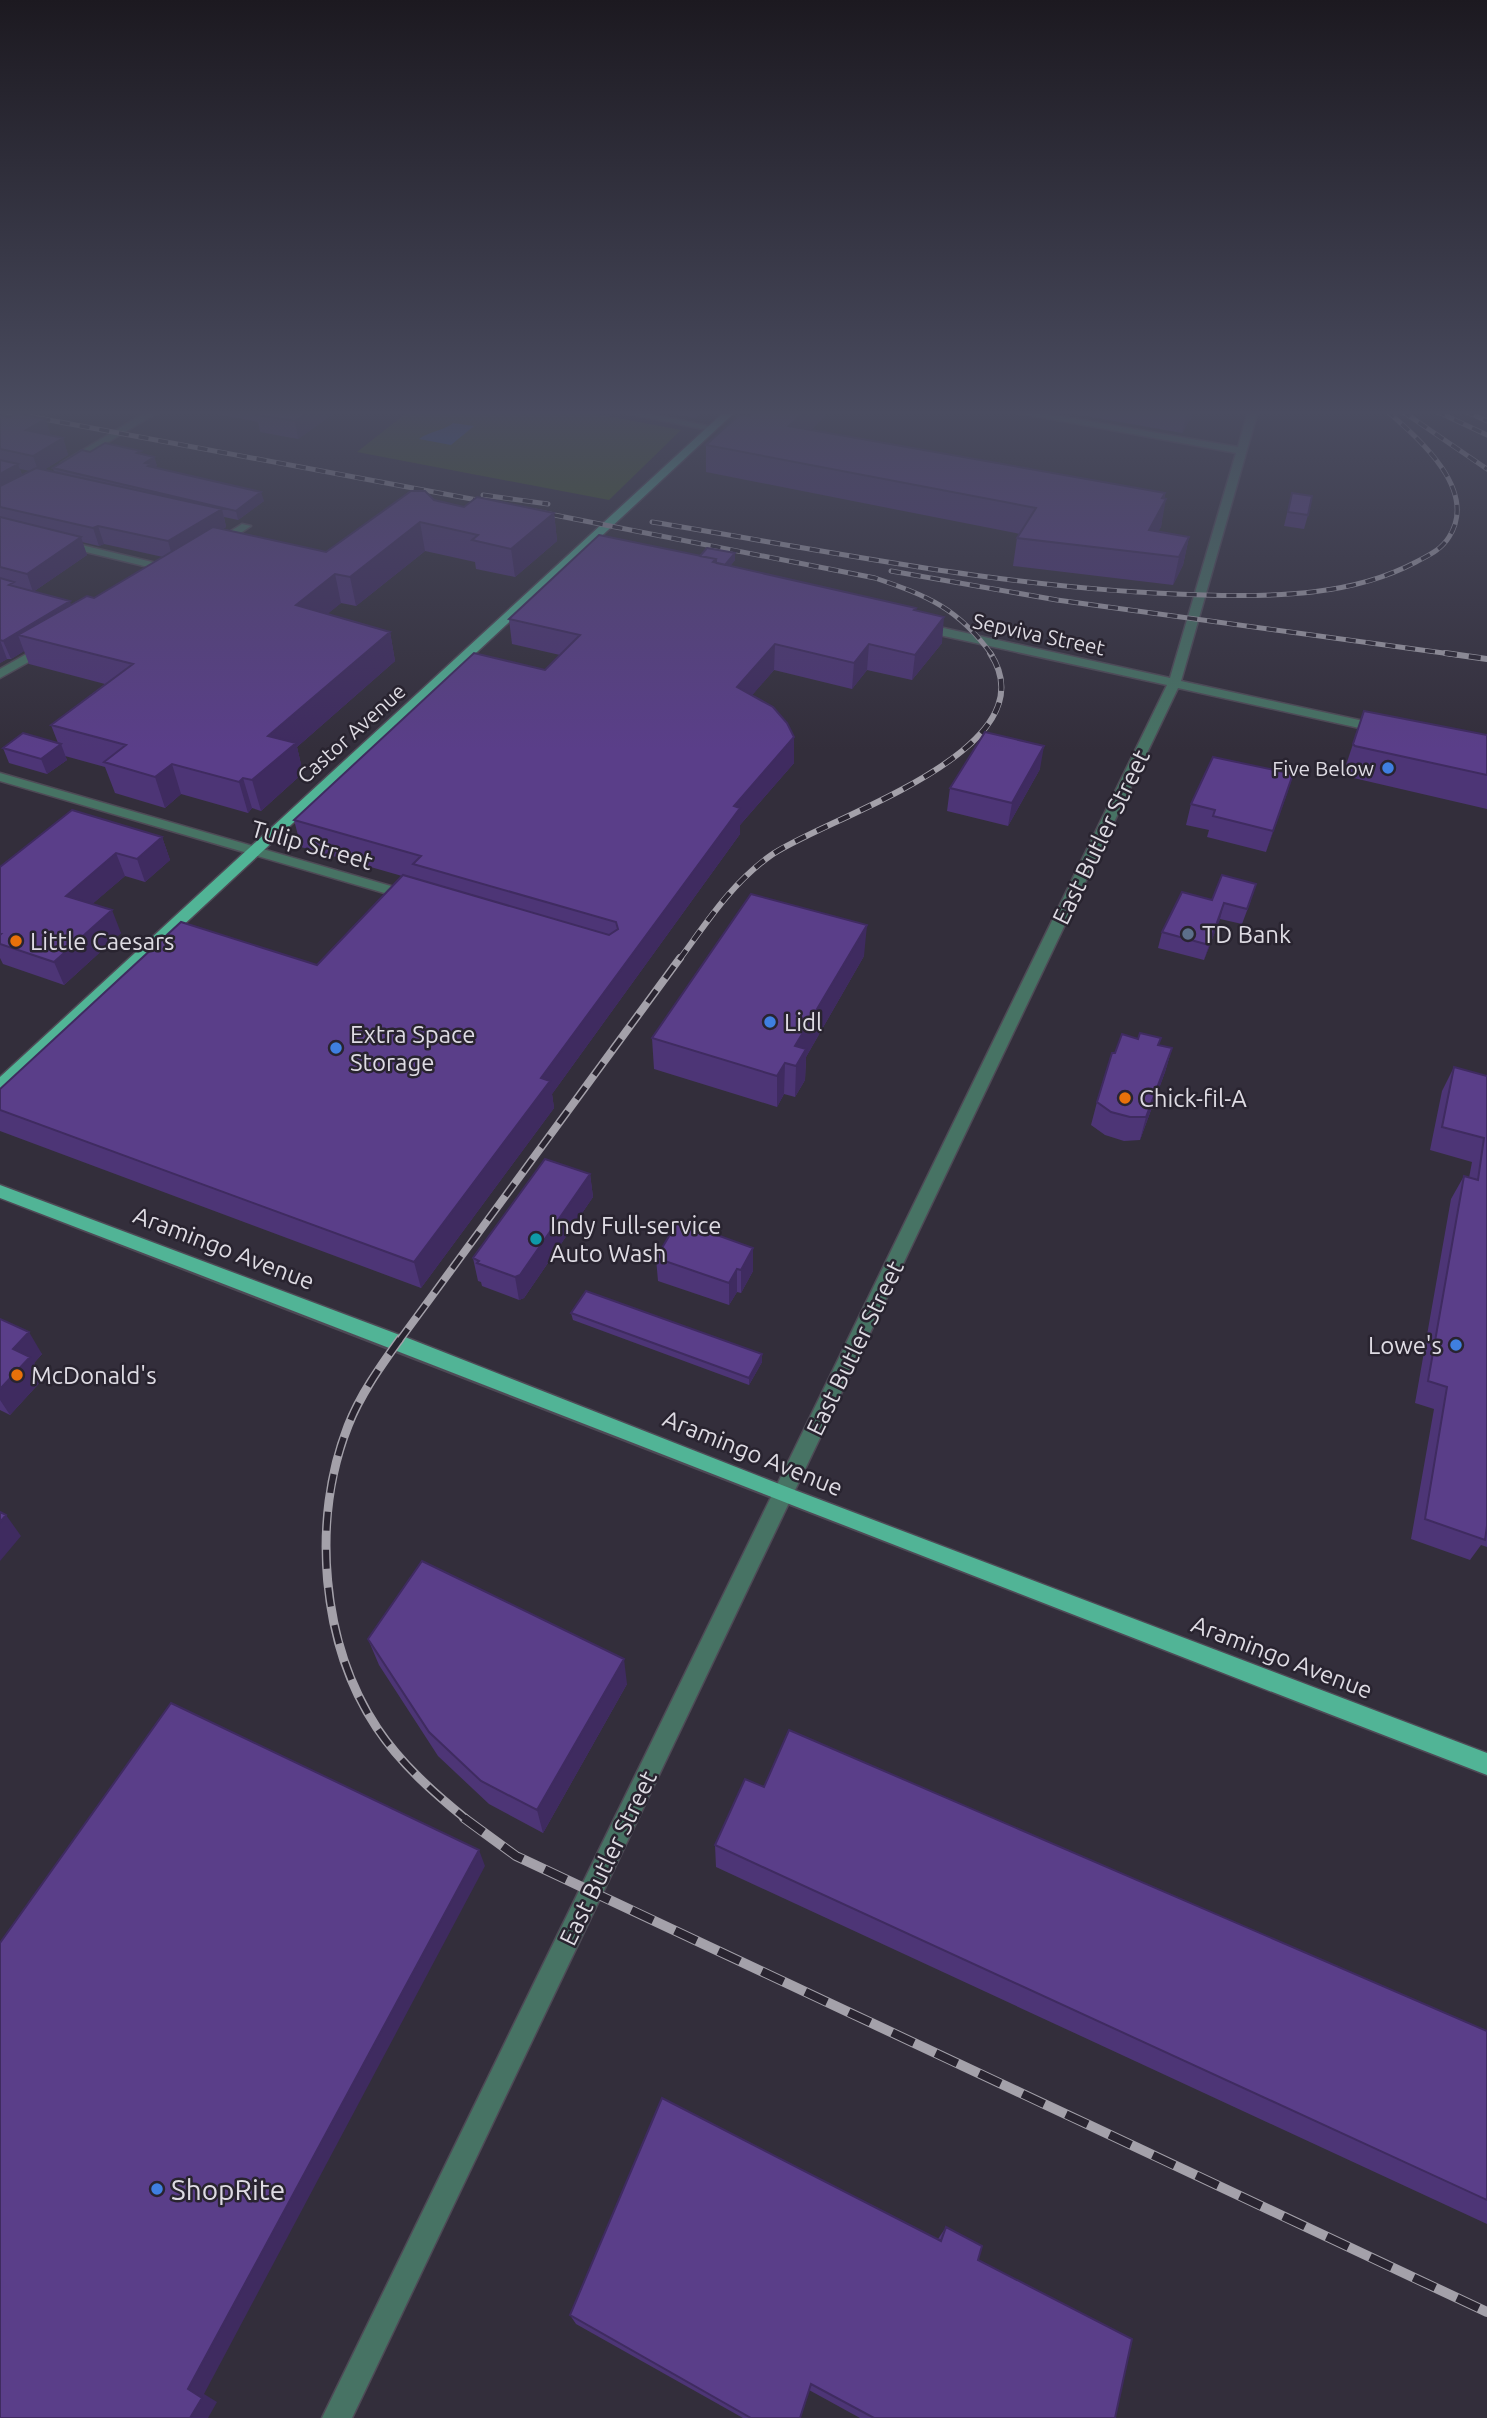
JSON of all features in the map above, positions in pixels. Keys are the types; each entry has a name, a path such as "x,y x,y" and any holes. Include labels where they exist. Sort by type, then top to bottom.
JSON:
{"main road":[{"name":"Castor Avenue","path":"0,1086 253,852 590,551 617,524"},
{"name":"Aramingo Avenue","path":"0,1191 607,1422 785,1495 1487,1763"}],"street":[{"path":"205,551 246,526 237,524"},
{"name":"East Butler Street","path":"337,2418 785,1495 1175,682 1221,524"},
{"path":"53,541 173,570"},
{"name":"Sepviva Street","path":"908,624 1394,732"},
{"path":"0,674 58,640"},
{"path":"0,662 14,666"},
{"name":"Tulip Street","path":"0,777 426,901"}],"building":[{"path":"0,524 28,524 81,537 27,574 0,567"},
{"path":"75,524 197,524 168,541 98,526 93,528"},
{"path":"365,524 418,524 350,577 335,574 296,605 390,632 268,736 296,743 252,780 243,778 239,782 172,764 155,777 104,762 126,745 51,725 133,664 18,635 87,596 94,598 213,527 326,552"},
{"path":"428,524 541,524 511,549 472,540 478,535"},
{"path":"1026,524 1152,524 1149,530 1189,537 1179,557 1017,538"},
{"path":"599,535 716,559 713,562 916,608 914,610 944,617 915,655 869,644 854,663 775,644 737,687 773,707 787,723 794,737 734,806 740,808 541,1078 550,1081 414,1262 0,1110 0,1089 181,922 317,965 403,875 609,935 618,929 616,922 413,864 421,856 294,820 474,653 545,670 580,635 509,619"},
{"path":"707,548 735,553 725,565 716,563 716,559 700,556"},
{"path":"0,578 14,582 9,585 70,601 3,641 0,640"},
{"path":"1364,711 1487,735 1487,775 1355,746 1353,744"},
{"path":"985,732 1044,746 1012,803 950,788"},
{"path":"23,733 61,744 41,759 3,748"},
{"path":"1213,757 1293,774 1273,831 1213,816 1215,810 1191,804"},
{"path":"72,810 162,837 137,859 116,853 66,896 112,910 54,962 0,944 0,867"},
{"path":"1222,875 1256,884 1247,909 1224,903 1209,945 1162,932 1182,892 1212,900"},
{"path":"751,894 867,925 795,1046 806,1049 796,1066 785,1063 777,1076 652,1038"},
{"name":"Chick-fil-A","path":"1140,1033 1161,1038 1158,1045 1172,1048 1146,1117 1130,1117 1111,1112 1097,1102 1112,1053 1115,1053 1122,1034 1138,1039"},
{"name":"Lowe's","path":"1454,1067 1487,1076 1485,1540 1425,1519 1447,1387 1428,1381 1464,1176 1478,1180 1484,1138 1442,1127"},
{"path":"545,1159 590,1174 520,1275 515,1277 477,1263 479,1261 473,1258"},
{"path":"678,1221 753,1248 741,1270 737,1269 729,1283 656,1258"},
{"path":"586,1291 762,1354 749,1378 571,1313"},
{"path":"0,1319 29,1332 13,1349 30,1357 0,1389"},
{"path":"422,1561 624,1659 537,1810 481,1781 429,1732 368,1639"},
{"name":"ShopRite","path":"171,1703 479,1850 188,2389 202,2398 190,2418 0,2418 0,1943"},
{"path":"789,1730 1487,2031 1487,2200 715,1845 745,1779 764,1787"},
{"path":"662,2098 941,2241 946,2227 982,2246 978,2260 1132,2339 1115,2418 874,2418 811,2384 800,2418 751,2418 570,2315"}],"railway":[{"path":"599,524 875,578 941,606 967,626 992,655"},
{"path":"663,524 996,578 1134,592 1204,595 1312,592 1366,582 1434,552 1449,537 1454,524"},
{"path":"891,571 1057,600 1458,655"},
{"path":"679,960 731,891 770,856 924,777 963,750 990,721 1001,688 990,653"},
{"path":"1445,653 1487,659"},
{"path":"399,1341 680,958"},
{"path":"400,1339 358,1403 336,1463 329,1501 326,1541 333,1620 358,1695 377,1728 418,1777 466,1819"},
{"path":"464,1818 516,1856 1487,2312"}],"place":[{"name":"Five Below","path":"1388,768"},
{"name":"TD Bank","path":"1188,934"},
{"name":"Little Caesars","path":"16,941"},
{"name":"Lidl","path":"770,1022"},
{"name":"Extra Space Storage","path":"336,1048"},
{"name":"Chick-fil-A","path":"1125,1098"},
{"name":"Indy Full-service Auto Wash","path":"536,1239"},
{"name":"Lowe's","path":"1456,1345"},
{"name":"McDonald's","path":"17,1375"},
{"name":"ShopRite","path":"157,2189"}]}
